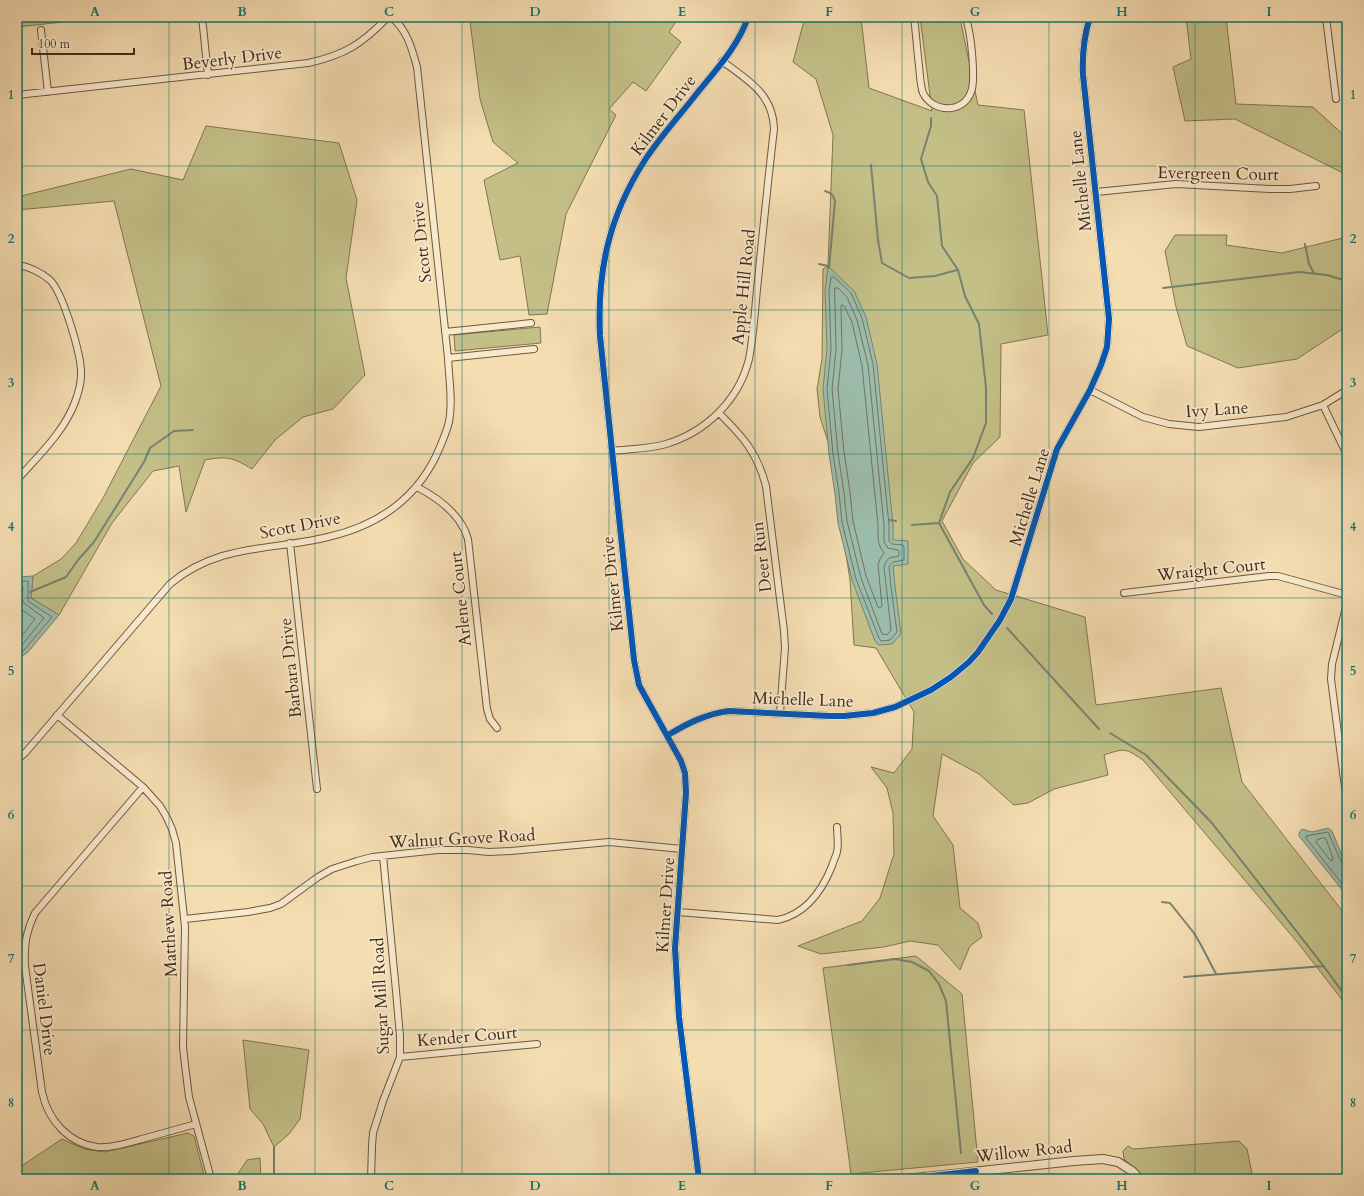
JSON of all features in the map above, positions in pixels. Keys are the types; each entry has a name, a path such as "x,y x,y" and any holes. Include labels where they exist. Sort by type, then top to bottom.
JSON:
{"street":[{"path":"202,17 208,75"},
{"name":"Beverly Drive","path":"17,95 308,63 336,56 352,48 363,41 388,17"},
{"name":"Scott Drive","path":"17,760 25,753 176,579 200,565 242,550 290,544 328,537 360,527 391,511 404,500 429,470 442,444 448,426 450,404 448,358 417,67 414,54 406,35 401,26 391,17"},
{"name":"Kilmer Drive","path":"699,1179 679,1017 675,955 686,793 685,773 677,752 645,696 636,674 599,318 601,274 605,254 613,226 627,192 646,158 740,36 748,17"},
{"path":"914,17 922,91 930,103 938,107 949,108 962,104 967,100 973,88 974,80 972,58 968,24 965,17"},
{"name":"Michelle Lane","path":"668,734 695,720 718,712 737,711 844,716 873,713 895,707 931,690 951,677 969,662 978,652 1000,620 1011,599 1057,450 1090,390 1107,347 1109,319 1083,75 1082,55 1084,39 1090,17"},
{"path":"1326,17 1336,99"},
{"path":"41,30 48,92"},
{"name":"Apple Hill Road","path":"612,451 665,445 694,432 719,413 731,397 741,381 748,359 754,317 774,129 772,113 762,93 722,61"},
{"name":"Evergreen Court","path":"1096,192 1176,184 1270,189 1290,189 1316,186"},
{"path":"17,265 39,272 50,281 59,294 80,362 81,375 75,402 68,417 44,449 17,480"},
{"path":"445,332 531,323"},
{"path":"448,358 534,349"},
{"name":"Ivy Lane","path":"1090,390 1144,417 1169,424 1184,426 1199,426 1286,417 1324,405 1347,390"},
{"path":"1324,405 1347,455"},
{"name":"Deer Run","path":"719,413 752,450 763,474 766,486 784,631 780,713"},
{"name":"Arlene Court","path":"416,487 448,508 463,524 466,530 487,709 490,719 497,728"},
{"name":"Barbara Drive","path":"290,544 317,789"},
{"name":"Wraight Court","path":"1124,593 1278,576 1347,595"},
{"path":"1347,603 1332,664 1332,679 1347,803"},
{"name":"Matthew Road","path":"57,715 142,787 160,806 172,829 178,857 185,919 183,1047 186,1080 211,1179"},
{"name":"Daniel Drive","path":"142,787 35,914 29,925 25,938 25,966 42,1092 48,1111 60,1129 77,1141 96,1147 117,1145 196,1124"},
{"path":"678,912 778,920 789,918 811,903 826,880 838,851 837,827"},
{"name":"Walnut Grove Road","path":"185,919 270,908 281,904 318,877 332,869 357,861 383,856 438,850 489,852 511,851 609,842 682,849"},
{"name":"Sugar Mill Road","path":"371,1179 374,1133 383,1101 400,1056 400,1036 383,856"},
{"name":"Kender Court","path":"400,1056 537,1044"},
{"name":"Willow Road","path":"906,1179 1103,1159 1118,1162 1132,1171 1140,1179"}],"shaded area":[{"path":"17,17 108,17 17,27"},
{"path":"480,17 679,17 669,32 681,42 646,91 633,82 609,109 616,115 566,214 547,314 529,315 520,256 500,260 484,180 518,163 493,142 480,99 470,22"},
{"path":"805,17 861,17 869,88 932,111 920,17 956,17 961,23 978,105 1024,110 1048,335 1001,344 1000,437 973,463 942,521 963,559 996,590 1085,617 1096,705 1221,688 1242,782 1347,917 1347,1006 1298,943 1143,760 1125,750 1104,755 1108,775 1054,789 1028,803 1014,805 979,774 942,754 933,816 953,845 960,908 978,923 982,937 970,946 960,970 938,945 910,941 884,947 821,954 798,946 862,921 880,898 894,854 893,813 887,788 871,767 894,773 912,749 914,712 876,648 854,645 850,580 832,454 820,417 817,389 822,359 823,269 828,266 833,135 816,79 793,62"},
{"path":"1186,17 1226,17 1236,104 1313,107 1347,138 1347,228 1343,173 1235,119 1185,121 1173,67 1191,59"},
{"path":"206,126 339,143 357,200 346,278 365,375 333,409 303,417 275,440 252,469 230,458 205,460 186,512 179,466 153,471 112,523 59,615 31,598 33,576 61,559 76,543 103,498 161,386 114,201 17,210 17,197 131,169 183,180"},
{"path":"1175,235 1227,235 1226,245 1282,253 1347,237 1347,326 1297,359 1238,368 1187,346 1176,307 1165,251"},
{"path":"540,327 541,343 455,351 454,335"},
{"path":"916,956 962,994 978,1162 851,1174 823,968"},
{"path":"243,1040 309,1050 300,1119 289,1134 274,1147 263,1124 250,1109"},
{"path":"188,1133 194,1136 205,1179 17,1179 17,1169 62,1139 84,1149 105,1152"},
{"path":"1239,1141 1247,1149 1253,1179 1146,1179 1124,1159 1123,1151 1128,1146 1133,1149"},
{"path":"260,1158 261,1179 217,1179 217,1175 232,1177 241,1170 247,1160"}],"water":[{"path":"828,266 854,291 866,317 877,364 893,525 893,540 908,541 908,564 893,566 901,634 892,644 879,645 875,641 852,580 838,523 829,454 823,389 827,349 825,291"},
{"path":"33,576 31,598 59,615 28,652 17,660 17,577"},
{"path":"1328,828 1332,831 1347,865 1347,896 1299,836 1302,829 1312,832"}],"waterway":[{"path":"931,118 931,126 921,159 928,182 937,196 942,246 958,270 965,296 979,324 986,388 986,423 973,458 950,492 939,523 984,605 992,614"},
{"path":"871,165 878,240 882,263 909,278 935,276 957,270"},
{"path":"825,191 832,194 835,201 829,268"},
{"path":"1305,244 1309,264 1314,273"},
{"path":"819,264 828,266"},
{"path":"1163,288 1299,272 1327,275 1347,281"},
{"path":"30,592 66,577 78,560 94,542 144,462 150,448 174,431 193,430"},
{"path":"890,520 896,521"},
{"path":"912,525 939,523"},
{"path":"1007,628 1099,729"},
{"path":"1110,733 1146,755 1212,823 1347,998"},
{"path":"1162,902 1170,903 1194,933 1216,974"},
{"path":"848,965 895,959 912,962 929,971 939,984 946,1001 961,1153"},
{"path":"1184,977 1324,966"},
{"path":"1346,996 1347,990"},
{"path":"274,1147 274,1179"},
{"path":"1052,1174 1070,1179"}],"cycle path":[{"path":"699,1179 679,1017 675,948 686,793 685,773 681,761 639,685 634,660 600,336 600,312 603,266 614,223 622,202 645,160 726,57 739,37 748,17"},
{"path":"668,735 697,720 713,714 729,711 844,716 873,713 895,707 931,690 951,677 969,662 978,652 1000,620 1011,599 1057,449 1090,390 1107,347 1109,319 1083,75 1084,46 1090,17"},
{"path":"906,1179 976,1171"}]}
